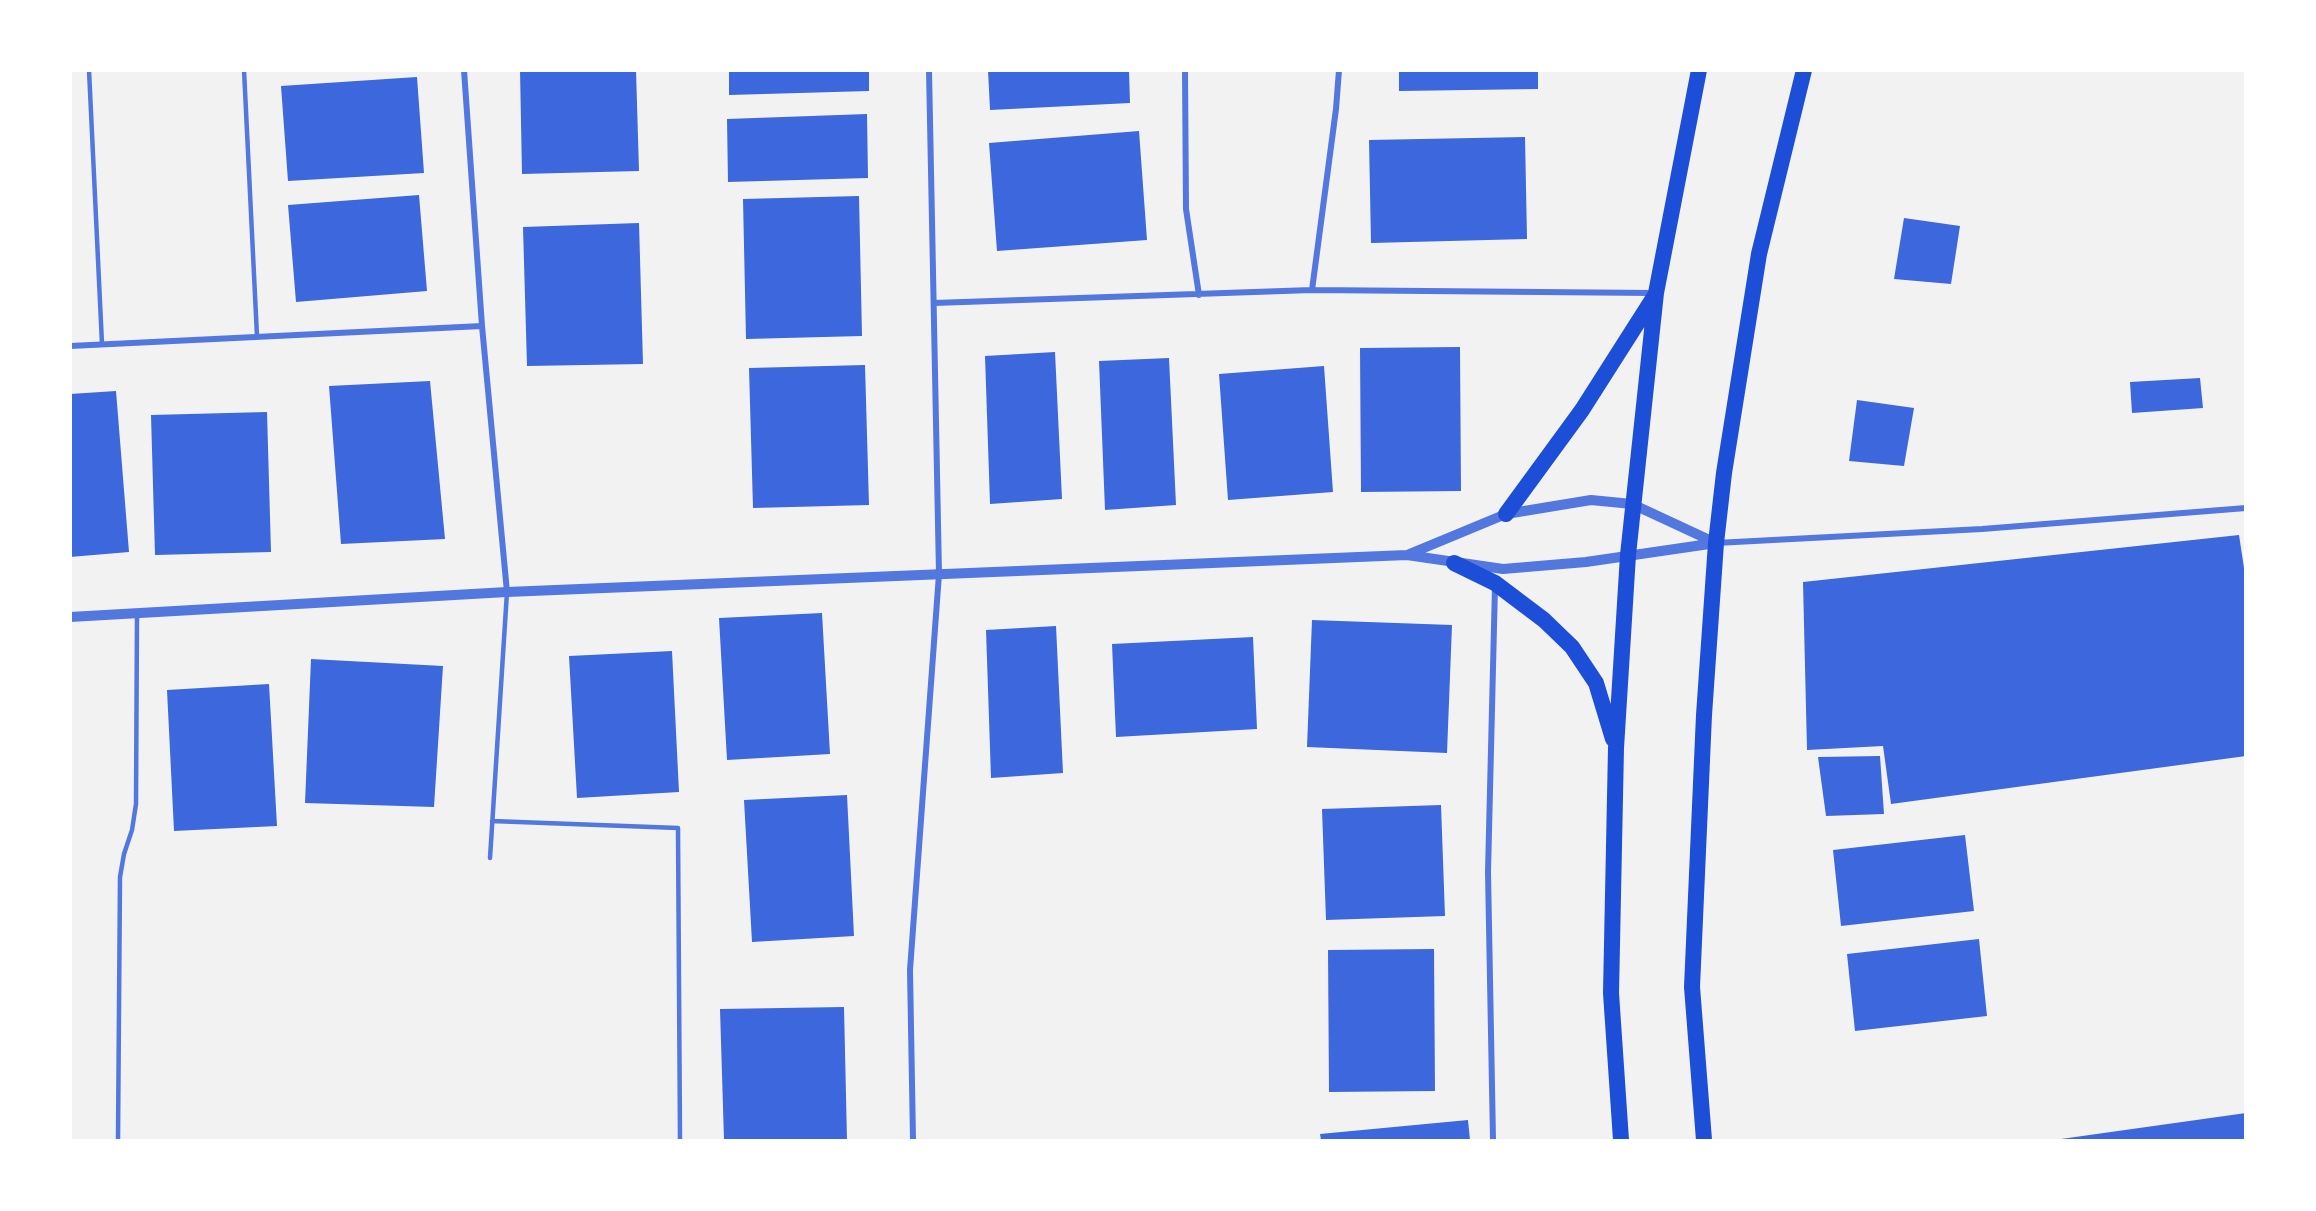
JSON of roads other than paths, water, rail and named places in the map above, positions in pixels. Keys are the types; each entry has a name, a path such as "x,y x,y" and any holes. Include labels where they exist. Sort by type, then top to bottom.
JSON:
{"highway":[{"path":"1621,1140 1611,993 1616,748 1628,555 1656,293 1699,70"},
{"path":"1704,1140 1692,987 1704,715 1716,543 1724,473 1759,254 1804,70"},
{"path":"1506,514 1582,410 1656,293"},
{"path":"1454,563 1495,583 1544,620 1572,647 1596,683 1616,748"}],"street":[{"path":"464,70 482,326 507,592"},
{"path":"914,1140 910,970 939,574 929,70"},
{"path":"1185,70 1186,210 1199,295"},
{"path":"1312,290 1339,70"},
{"path":"934,303 1312,290 1656,293"},
{"path":"70,346 482,326"},
{"path":"1407,555 1506,514 1592,500 1632,504 1716,543"},
{"path":"70,617 507,592 1407,555 1503,568 1586,562 1716,543 1982,529 2246,508"},
{"path":"1493,1140 1488,872 1495,583"}],"lane":[{"path":"89,70 102,344"},
{"path":"244,70 257,336"},
{"path":"490,858 507,592"},
{"path":"118,1140 120,877 136,804 137,613"},
{"path":"492,822 678,828 680,1140"}]}
